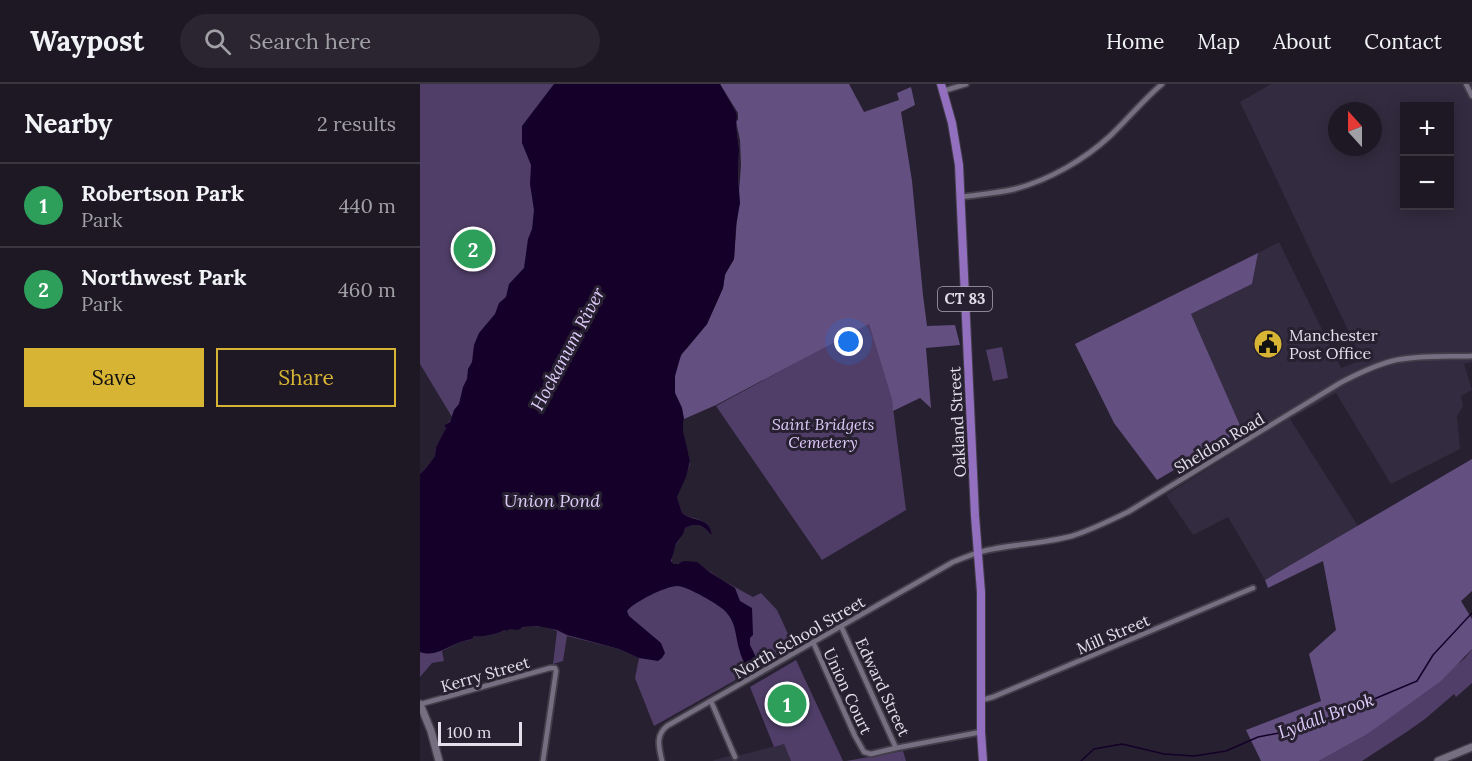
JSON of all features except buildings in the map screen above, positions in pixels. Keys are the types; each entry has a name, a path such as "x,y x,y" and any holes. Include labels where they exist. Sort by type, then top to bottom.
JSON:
{"main road":[{"name":"Oakland Street","path":"942,87 957,146 981,592 983,761"}],"street":[{"path":"942,87 966,84"},
{"path":"960,197 1017,188 1061,171 1109,137 1162,84"},
{"path":"1466,84 1472,96"},
{"name":"Sheldon Road","path":"978,552 1043,542 1091,530 1128,512 1341,382 1371,368 1415,358 1472,356"},
{"name":"North School Street","path":"662,761 658,740 662,730 675,720 953,562 978,552"},
{"name":"Mill Street","path":"982,700 1253,588"},
{"name":"Edward Street","path":"841,626 896,748 981,732"},
{"name":"Union Court","path":"813,642 864,752 871,754 896,748"},
{"name":"Kerry Street","path":"420,704 555,668 543,761"},
{"path":"711,701 735,757"},
{"path":"420,704 440,761"},
{"path":"1438,761 1472,747"}],"shaded area":[{"path":"720,84 849,84 864,112 899,100 897,93 911,87 915,105 901,112 912,181 927,326 955,325 960,345 926,348 931,408 920,398 893,411 892,400 869,324 716,405 684,419 674,389 678,363 683,353 707,324 723,288 725,275 734,259 741,165 740,140 736,121 738,113"},
{"path":"1271,84 1472,84 1472,362 1464,364 1472,390 1461,396 1463,406 1457,416 1460,449 1391,484 1336,393 1290,419 1358,526 1265,580 1228,517 1193,535 1166,495 1247,444 1191,314 1252,284 1258,253 1279,242 1341,368 1362,360 1240,102"},
{"path":"1258,253 1252,284 1191,314 1242,430 1157,480 1114,423 1075,344"},
{"path":"1472,459 1472,591 1461,601 1472,619 1472,649 1441,681 1366,735 1319,761 1261,761 1246,730 1321,701 1309,654 1336,630 1323,561 1268,588 1265,580"},
{"path":"784,744 791,761 712,761 728,756 737,756"}],"green space":[{"name":"Union Pond","path":"420,84 720,84 736,112 740,194 736,226 675,376 690,464 677,497 682,513 707,524 712,534 699,525 685,528 674,549 672,564 696,562 753,597 761,593 777,610 794,647 654,726 635,678 639,658 619,649 567,636 563,661 553,664 557,631 545,627 529,626 485,636 474,636 472,639 442,651 444,661 432,663 420,677 420,474 435,456 436,447 446,428 444,425 452,417 420,364"},
{"name":"Saint Bridgets Cemetery","path":"869,323 892,400 906,510 822,560 716,406"},
{"path":"1002,347 1008,378 993,381 986,350"},
{"path":"1472,649 1472,683 1456,697 1454,694 1425,719 1362,761 1319,761 1366,735 1465,658"},
{"path":"796,660 843,761 791,761 784,744 774,747 750,687"},
{"path":"903,751 906,761 846,761"}],"water":[{"name":"Union Pond","path":"554,84 720,84 736,112 740,203 734,259 725,274 723,288 707,324 681,355 675,376 675,393 682,408 683,431 690,461 677,497 682,513 704,522 712,534 699,525 685,528 676,544 671,561 673,564 685,561 697,562 735,588 740,601 752,608 753,635 750,638 750,645 760,665 747,669 734,626 726,612 703,596 677,586 651,595 627,611 629,616 661,643 665,653 658,661 639,658 619,649 537,626 474,636 472,639 439,651 420,652 420,474 435,456 436,447 446,428 444,425 450,422 459,404 479,333 495,314 499,303 506,297 509,284 524,268 534,210 530,184 531,165 522,143 522,126"}],"waterway":[{"name":"Lydall Brook","path":"1081,761 1094,749 1122,744 1164,754 1194,756 1226,751 1258,737 1305,728 1417,681 1433,655 1472,613"}],"place":[{"name":"Northwest Park","path":"473,249"},
{"name":"Manchester Post Office","path":"1268,344"},
{"name":"Robertson Park","path":"787,704"}],"water label":[{"name":"Hockanum River","path":"568,349"}]}
